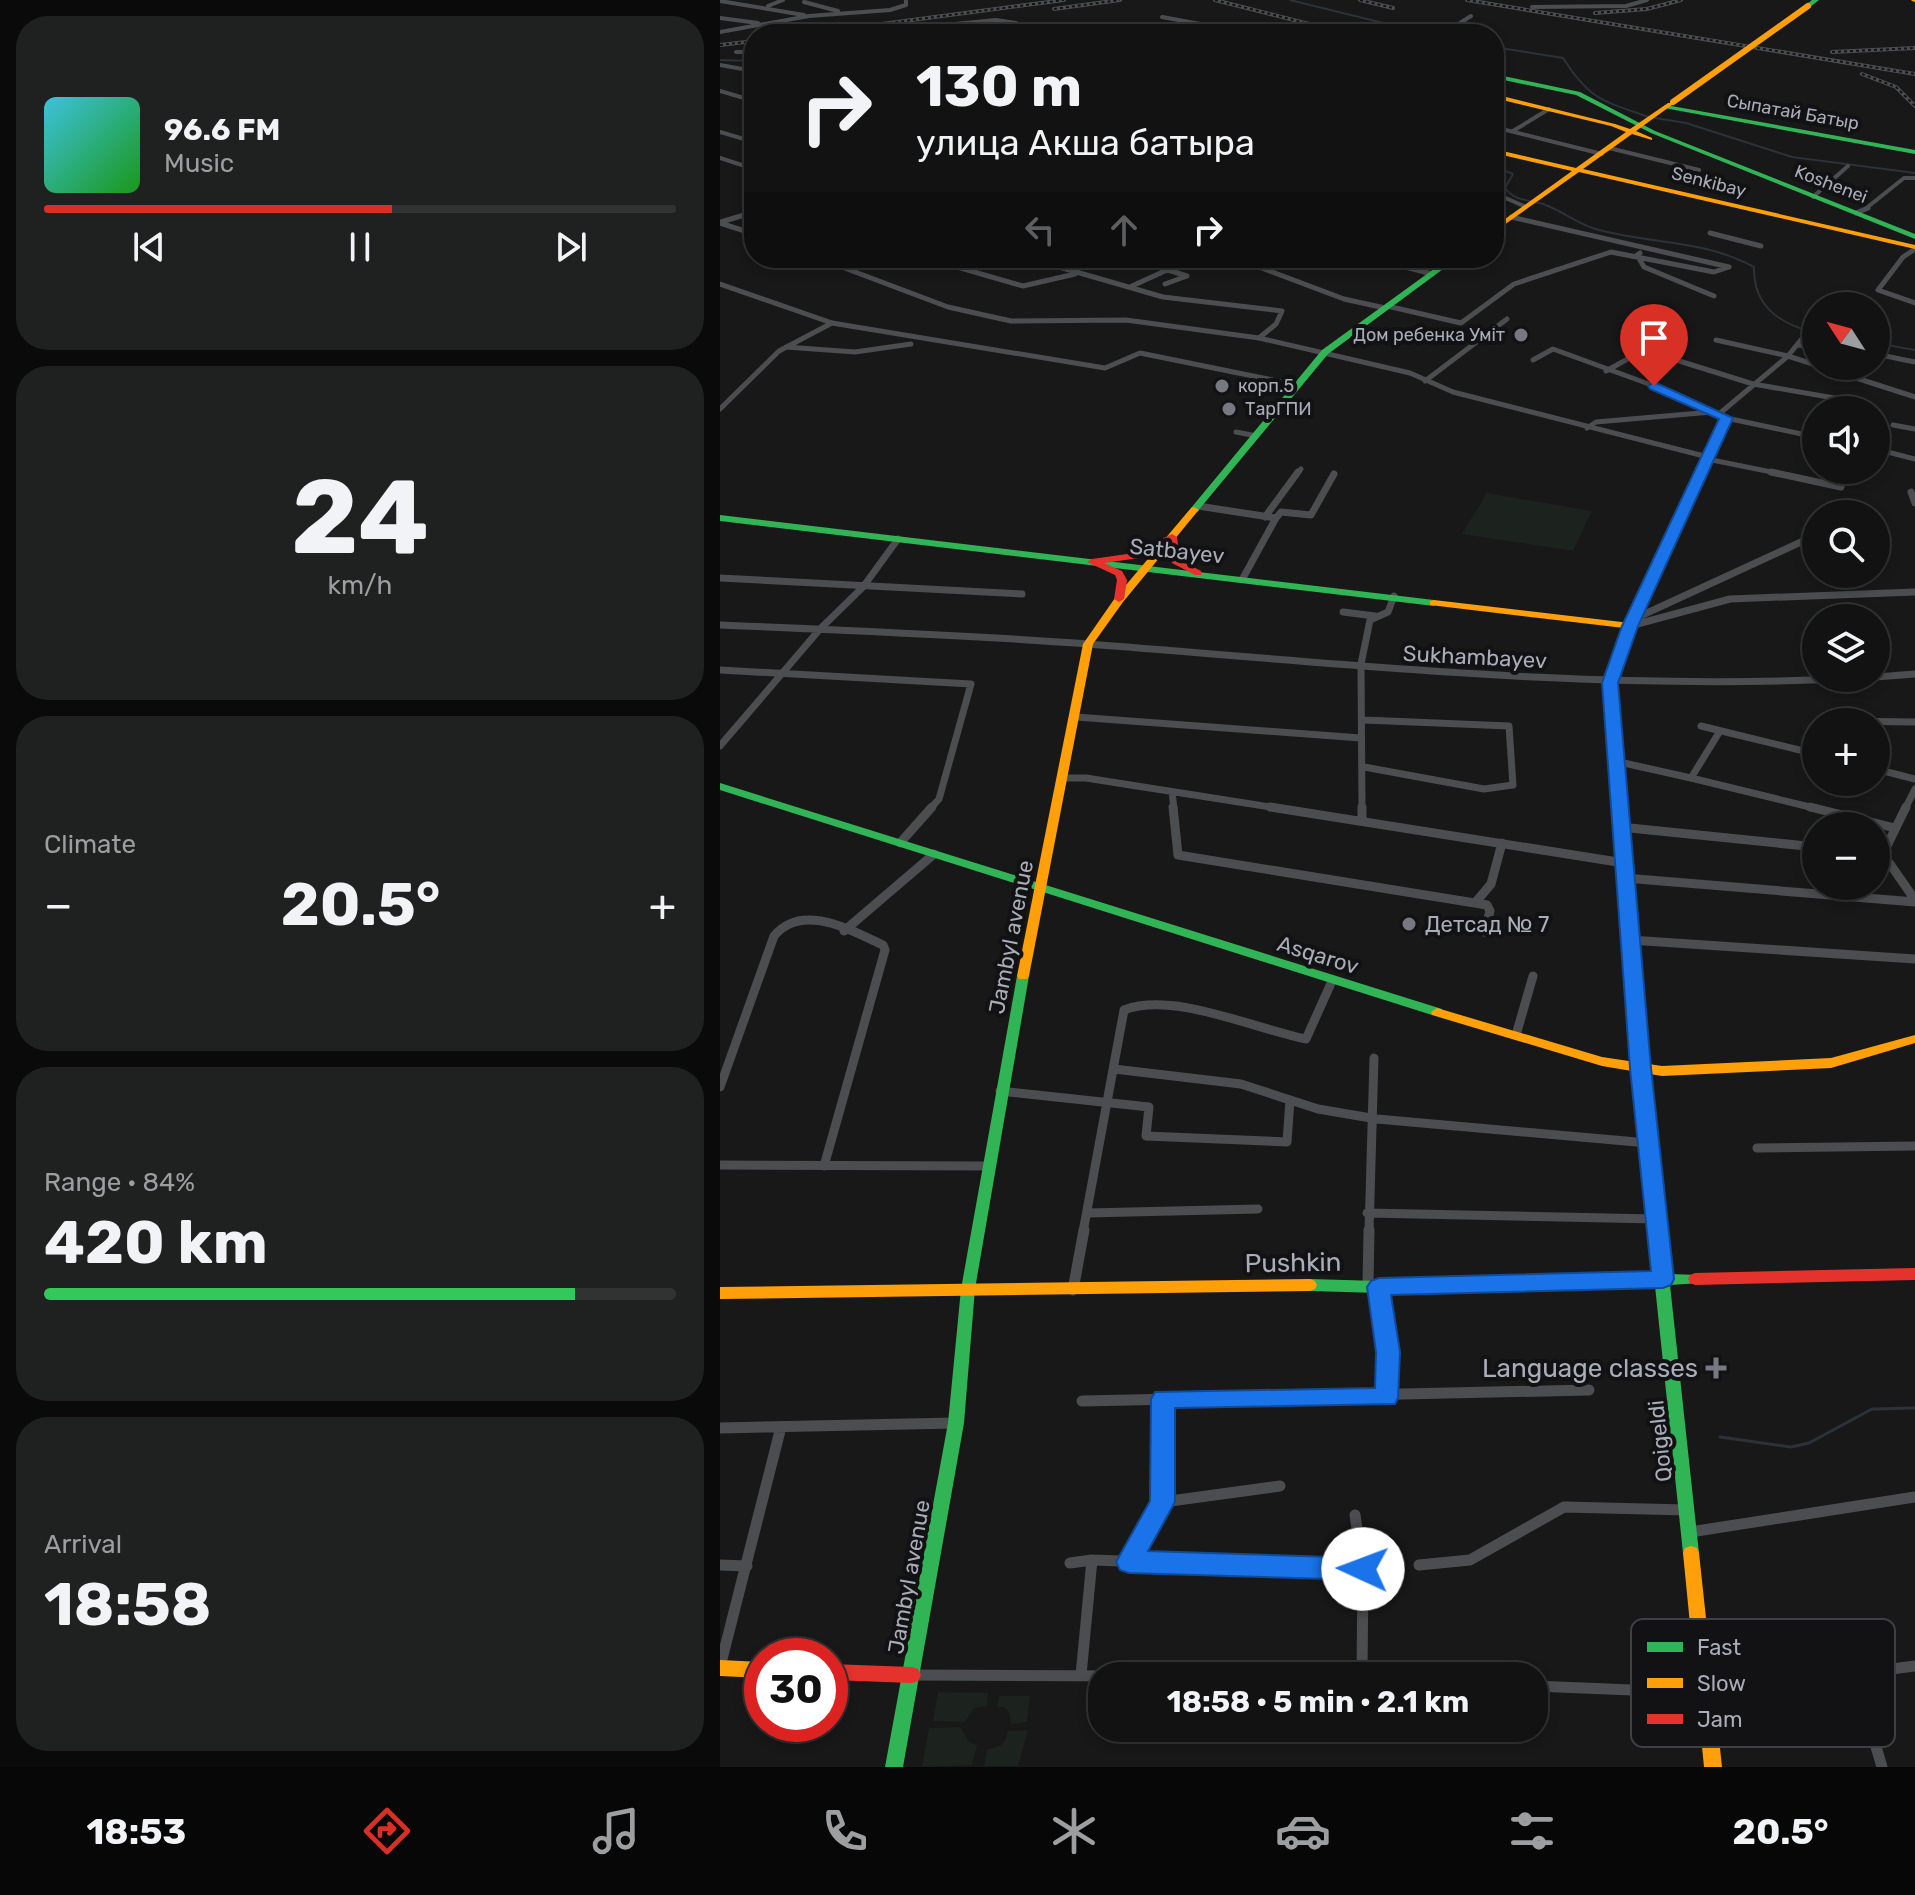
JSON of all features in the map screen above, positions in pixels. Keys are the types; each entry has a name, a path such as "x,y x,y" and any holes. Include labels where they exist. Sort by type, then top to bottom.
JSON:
{"main road":[{"path":"1504,222 1646,125 1670,104 1812,3"},
{"path":"1504,78 1571,90 1733,166"},
{"path":"1504,99 1613,125 1646,125 1733,166"},
{"name":"Сыпатай Батыр","path":"1670,104 1915,152"},
{"path":"1613,125 1626,116"},
{"name":"Senkibay","path":"1504,153 1914,240"},
{"name":"Koshenei","path":"1733,166 1856,213 1914,240"},
{"name":"Jambyl avenue","path":"894,1767 956,1423 968,1289 1000,1091 1088,644 1119,600 1325,352 1440,268"},
{"name":"Satbayev","path":"720,518 1633,622"},
{"path":"1092,562 1136,556 1172,537 1175,561 1198,573"},
{"path":"1092,562 1119,573 1122,580 1119,600"},
{"name":"Qoigeldi","path":"1633,622 1610,683 1615,761 1640,1068 1698,1619"},
{"name":"Asqarov","path":"720,786 1332,981 1640,1068 1662,1071 1831,1063 1915,1039"},
{"name":"Pushkin","path":"720,1293 968,1289 1073,1291 1915,1274"},
{"path":"720,1668 744,1669"},
{"path":"848,1673 912,1675"},
{"name":"Qoigeldi","path":"1711,1747 1713,1767"}],"street":[{"path":"768,6 783,0"},
{"path":"720,18 763,24 809,16 890,10 906,5 906,0"},
{"path":"1532,7 1626,6 1647,0"},
{"path":"720,1 768,6 809,16"},
{"path":"804,2 844,13"},
{"path":"1459,24 1471,16"},
{"path":"1162,17 1198,24"},
{"path":"956,24 1006,21 1014,24"},
{"path":"720,32 744,28"},
{"path":"736,52 744,51"},
{"path":"720,65 744,69"},
{"path":"720,91 744,98"},
{"path":"1513,131 1549,109"},
{"path":"1504,129 1699,170"},
{"path":"720,132 744,139"},
{"path":"720,158 744,166"},
{"path":"1813,197 1848,166"},
{"path":"1856,213 1867,209 1904,178 1915,178"},
{"path":"1504,197 1526,207"},
{"path":"720,222 744,215"},
{"path":"1262,268 1344,299 1461,323 1528,277 1611,252 1714,272 1729,267 1511,217"},
{"path":"720,222 744,230"},
{"path":"1710,233 1761,246"},
{"path":"1914,240 1878,289 1915,303"},
{"path":"1637,255 1647,248"},
{"path":"1637,255 1644,267 1714,296"},
{"path":"844,268 929,301 1011,321 1126,320 1259,338 1325,352 1410,373 1425,381 1587,428 1841,487"},
{"path":"961,268 1023,286 1076,274"},
{"path":"1058,268 1163,297 1282,311 1282,315 1259,338"},
{"path":"1162,268 1187,276 1165,284"},
{"path":"1409,268 1432,274"},
{"path":"1131,286 1168,270"},
{"path":"720,284 832,323 1105,368 1115,366 1129,354 1140,353 1297,385"},
{"path":"1425,381 1507,319"},
{"path":"720,409 786,347 832,323"},
{"path":"1587,428 1596,422 1719,415 1788,356 1802,339"},
{"path":"1716,340 1788,356 1915,397"},
{"path":"786,347 855,352 911,344"},
{"path":"1797,345 1802,346"},
{"path":"1533,360 1553,349 1606,371 1679,395 1719,415 1802,434"},
{"path":"1606,371 1644,350 1709,373 1823,396"},
{"path":"1890,357 1915,362"},
{"name":"Qoigeldi","path":"1633,622 1708,458 1719,415"},
{"path":"1893,425 1915,429"},
{"path":"1236,432 1257,436"},
{"path":"1890,453 1915,459"},
{"path":"1265,517 1301,469"},
{"path":"1243,578 1281,512 1314,513 1334,474"},
{"path":"1911,492 1915,503"},
{"path":"1198,506 1276,518"},
{"path":"720,746 820,629 863,587 898,539"},
{"path":"1633,622 1802,542"},
{"path":"720,578 1022,594"},
{"path":"1633,622 1730,599 1915,592"},
{"path":"1343,612 1375,616 1388,612 1394,596"},
{"path":"1362,820 1364,767 1361,738 1364,720 1361,669 1367,629 1375,616"},
{"name":"Sukhambayev","path":"720,625 1088,644 1361,669 1610,683 1802,683"},
{"path":"720,670 971,684 939,799 900,843"},
{"path":"1890,676 1915,674"},
{"path":"1076,717 1361,738"},
{"path":"1364,720 1509,726 1513,785 1484,789 1364,767"},
{"path":"1890,722 1915,722"},
{"path":"1701,726 1802,751"},
{"path":"720,727 733,731"},
{"path":"1691,778 1720,731"},
{"path":"1615,761 1895,828"},
{"path":"1890,773 1915,779"},
{"path":"1063,778 1362,820 1624,863"},
{"path":"1890,837 1915,789"},
{"path":"1172,792 1178,855 1474,903 1489,907 1484,932"},
{"path":"1620,827 1802,846"},
{"path":"1474,903 1483,897 1492,881 1502,843"},
{"path":"844,931 934,854"},
{"path":"1890,867 1915,901"},
{"path":"1625,878 1915,901"},
{"path":"720,1087 776,932 791,921 805,918 881,944 885,950 824,1166"},
{"path":"1630,940 1915,959"},
{"path":"1516,1035 1533,976"},
{"path":"1073,1291 1124,1010 1128,1006 1169,1006 1306,1039 1332,981"},
{"path":"1374,1058 1375,1118 1367,1213 1373,1285 1388,1352 1386,1398"},
{"path":"1114,1069 1208,1078 1375,1118 1558,1131 1648,1143"},
{"path":"1000,1091 1149,1107 1146,1136 1287,1142 1290,1100"},
{"path":"1757,1148 1915,1146"},
{"path":"720,1165 989,1166"},
{"path":"1088,1213 1258,1209"},
{"path":"1367,1213 1656,1219"},
{"path":"1082,1401 1447,1398 1589,1390"},
{"path":"1129,1562 1163,1502 1163,1399"},
{"path":"720,1428 956,1423"},
{"path":"720,1668 781,1427"},
{"path":"1163,1502 1280,1486"},
{"path":"1690,1532 1915,1497"},
{"path":"1419,1565 1470,1560 1564,1507 1687,1510"},
{"path":"1355,1515 1363,1569 1362,1662"},
{"path":"1081,1675 1092,1560"},
{"path":"1070,1563 1092,1560 1363,1569"},
{"path":"720,1565 747,1566"},
{"path":"1895,1669 1915,1666"},
{"path":"912,1675 1088,1675"},
{"path":"1548,1687 1631,1690"},
{"path":"1876,1747 1882,1767"}],"shaded area":[{"path":"1487,493 1592,511 1573,551 1462,534"},
{"path":"938,1692 988,1693 987,1706 974,1708 965,1722 933,1721"},
{"path":"999,1696 1030,1696 1027,1722 1011,1724 1010,1713 1004,1707 997,1707"},
{"path":"960,1727 969,1742 977,1745 972,1765 922,1767 929,1728"},
{"path":"1028,1730 1018,1766 984,1766 987,1749 1001,1744 1008,1731"}],"waterway":[{"path":"1290,0 1387,24"},
{"path":"1504,49 1563,58 1581,83 1598,97 1649,117"},
{"path":"720,60 744,61"},
{"path":"1655,118 1686,123 1792,157 1915,173"},
{"path":"1504,170 1513,174 1505,188 1513,195 1543,204 1592,228 1697,247 1754,267 1758,293 1771,312 1802,329"},
{"path":"1890,346 1915,350"},
{"path":"1720,1437 1791,1447 1809,1443 1872,1409 1915,1408"}],"railway":[{"path":"882,24 1064,0"},
{"path":"1054,9 1120,0"},
{"path":"1215,0 1310,24"},
{"path":"1360,0 1393,8"},
{"path":"1467,0 1915,74"},
{"path":"1595,13 1647,9 1681,0"},
{"path":"720,45 744,42"},
{"path":"1832,52 1915,48"},
{"path":"1862,74 1896,87 1915,106"}],"traffic: fast":[{"path":"1808,6 1816,0"},
{"path":"1504,78 1578,93 1653,132 1915,237"},
{"path":"1666,107 1915,152"},
{"path":"1194,510 1325,352 1440,268"},
{"path":"720,518 1434,603"},
{"path":"720,786 1437,1012"},
{"path":"1626,900 1640,1068 1691,1553"},
{"path":"894,1767 956,1423 968,1289 1023,976"},
{"path":"1310,1285 1379,1287 1695,1279"}],"traffic: slow":[{"path":"1673,102 1808,6"},
{"path":"1504,98 1613,125 1650,139"},
{"path":"1504,223 1670,104"},
{"path":"1504,153 1915,247"},
{"path":"1023,976 1088,644 1119,600 1194,510"},
{"path":"1434,603 1630,626 1610,683 1626,900"},
{"path":"1437,1012 1602,1061 1662,1071 1831,1063 1915,1039"},
{"path":"720,1293 1310,1285"},
{"path":"1691,1553 1698,1619"},
{"path":"720,1668 744,1669"},
{"path":"1711,1747 1713,1767"}],"traffic: jam":[{"path":"1119,599 1122,580 1119,573 1092,562 1136,556 1172,537 1175,561 1198,573"},
{"path":"1695,1279 1915,1274"},
{"path":"848,1673 912,1675"}],"place":[{"name":"Дом ребенка Умiт","path":"1521,335"},
{"name":"корп.5","path":"1222,386"},
{"name":"ТарГПИ","path":"1229,409"},
{"name":"Детсад № 7","path":"1409,924"},
{"name":"Language classes","path":"1716,1368"}],"route":[{"path":"1363,1569 1129,1562 1163,1502 1163,1399 1386,1398 1388,1352 1379,1287 1663,1279 1640,1068 1610,683 1630,626 1636,619 1726,418 1654,386"}]}
